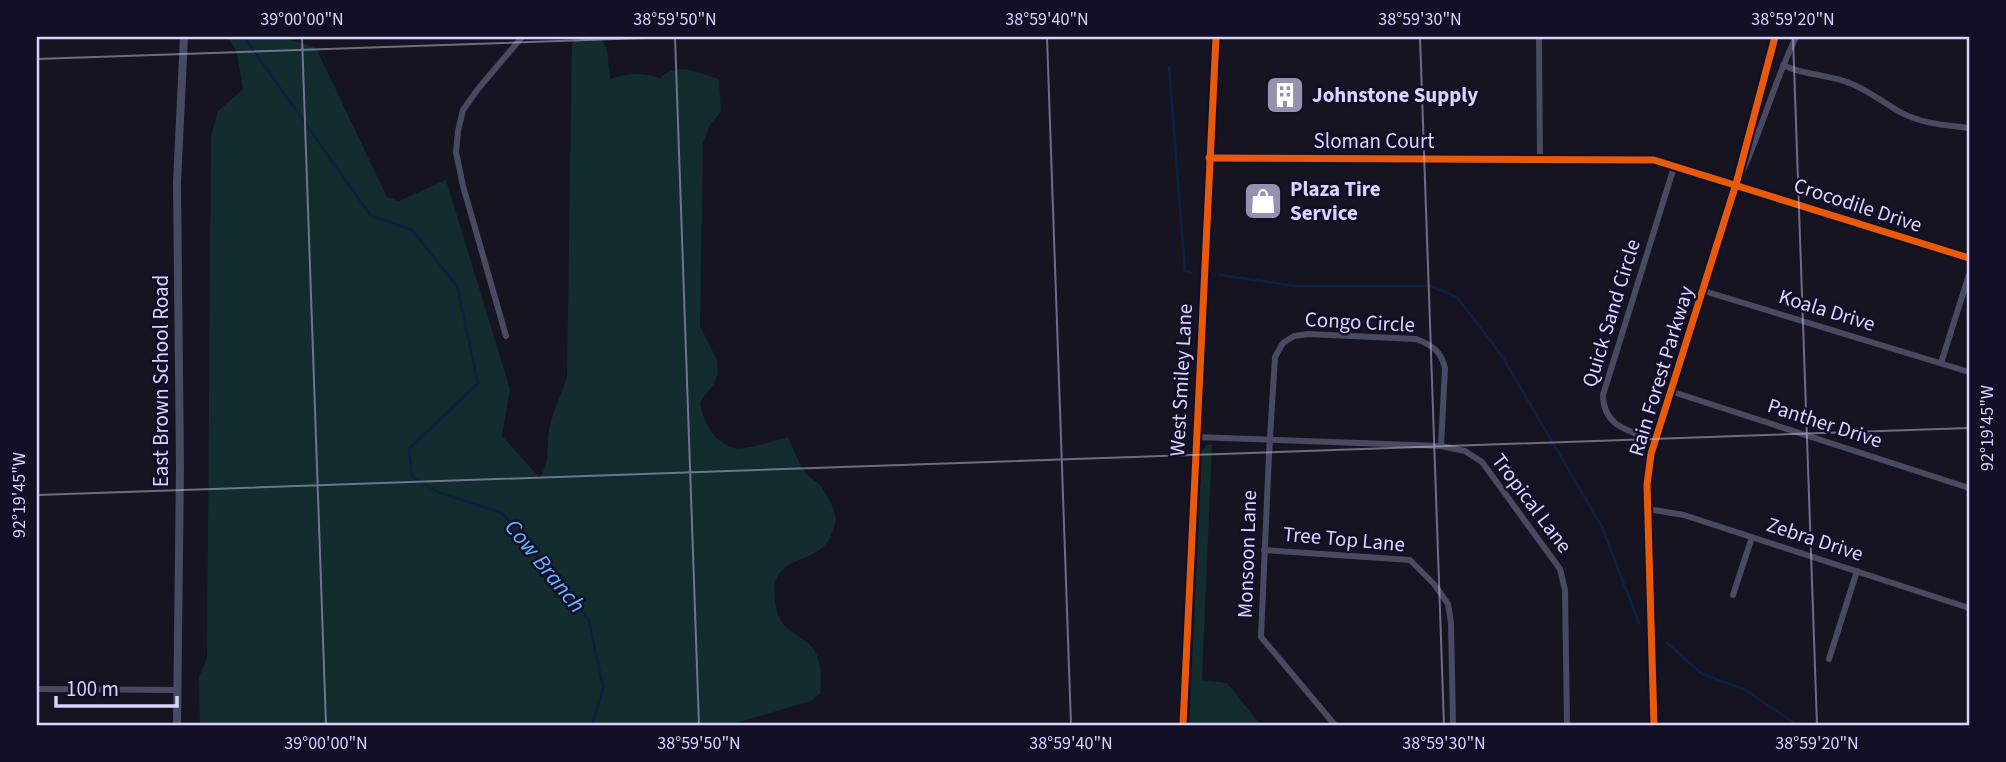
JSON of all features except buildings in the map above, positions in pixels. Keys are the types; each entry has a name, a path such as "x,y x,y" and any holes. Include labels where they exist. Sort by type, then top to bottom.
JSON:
{"street":[{"name":"East Brown School Road","path":"177,725 180,455 177,182 184,37"},
{"path":"506,336 463,186 456,152 464,110 478,89 522,37"},
{"name":"West Smiley Lane","path":"1183,725 1216,37"},
{"path":"1539,37 1540,159"},
{"name":"Rain Forest Parkway","path":"1654,725 1648,470 1655,440 1736,184 1775,37"},
{"name":"Rain Forest Parkway","path":"1736,184 1757,140 1783,65 1796,37"},
{"path":"1783,65 1798,73 1829,76 1853,84 1900,112 1921,121 1969,128"},
{"name":"Sloman Court","path":"1209,159 1654,160 1674,167"},
{"name":"Crocodile Drive","path":"1674,167 1969,258"},
{"name":"Quick Sand Circle","path":"1655,440 1611,421 1605,414 1603,395 1674,167"},
{"path":"1941,363 1969,275"},
{"name":"Koala Drive","path":"1704,290 1969,372"},
{"name":"Congo Circle","path":"1269,441 1275,357 1283,343 1294,336 1308,334 1416,339 1431,345 1443,358 1445,368 1441,446"},
{"name":"Panther Drive","path":"1671,391 1969,488"},
{"name":"Tropical Lane","path":"1195,437 1441,446 1465,451 1482,462 1560,569 1565,590 1567,725"},
{"name":"Monsoon Lane","path":"1269,441 1261,637 1335,725"},
{"name":"Zebra Drive","path":"1648,509 1684,515 1969,608"},
{"path":"1733,594 1752,537"},
{"name":"Tree Top Lane","path":"1264,550 1410,560 1423,572 1448,604 1451,624 1453,725"},
{"path":"1829,659 1857,571"},
{"path":"37,689 178,690"}],"green space":[{"path":"228,37 282,37 316,48 387,197 399,201 446,180 510,389 502,436 540,478 547,459 551,423 567,377 572,43 576,37 600,37 607,49 610,79 635,74 660,78 681,69 719,79 721,112 710,125 703,143 700,326 717,360 718,373 714,384 700,402 710,430 721,441 734,448 761,445 788,437 804,471 820,485 832,506 836,520 827,542 818,551 785,568 778,577 774,590 777,611 782,622 809,644 816,654 821,674 820,694 811,701 729,725 200,725 199,677 207,658 211,136 218,111 243,89 237,53"},
{"path":"1212,444 1202,680 1227,683 1261,725 1189,725 1202,451 1206,445"}],"waterway":[{"name":"Cow Branch","path":"244,37 371,216 412,230 457,286 478,383 409,449 412,477 440,493 502,513 589,620 603,688 592,725"},
{"path":"1169,67 1185,271 1191,273"},
{"path":"1220,275 1295,286 1430,286 1457,297 1502,356 1602,527 1639,623"},
{"path":"1666,642 1702,674 1744,689 1797,725"}],"cycle path":[{"path":"1183,725 1216,37"},
{"path":"1654,725 1647,485 1651,454 1736,184 1775,37"},
{"path":"1209,158 1654,160 1969,258"}],"place":[{"name":"Johnstone Supply","path":"1285,95"},
{"name":"Plaza Tire Service","path":"1263,201"}]}
